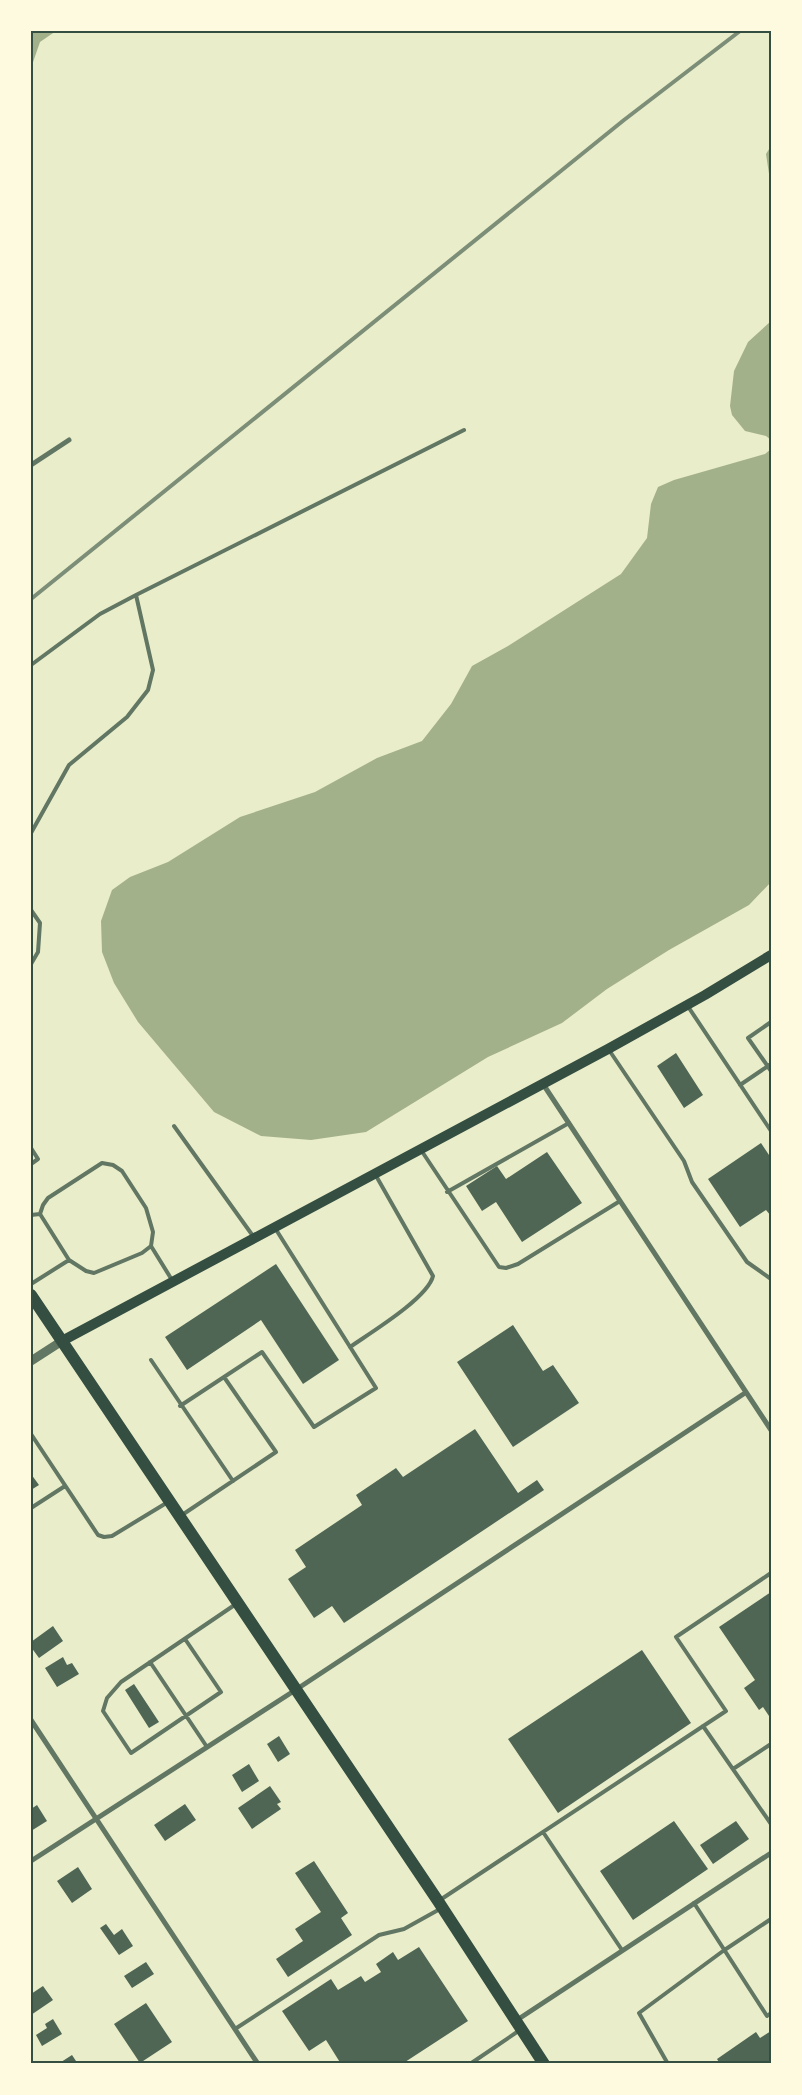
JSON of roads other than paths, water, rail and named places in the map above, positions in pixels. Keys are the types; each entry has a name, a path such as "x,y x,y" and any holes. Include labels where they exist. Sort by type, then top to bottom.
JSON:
{"main road":[{"path":"62,1341 608,1049 771,955"},
{"path":"31,1295 440,1904 544,2064"}],"street":[{"path":"31,465 69,440"},
{"path":"543,1084 771,1430"},
{"path":"31,1361 62,1341"},
{"path":"31,1861 296,1690 745,1393"},
{"path":"31,1720 258,2064"},
{"path":"519,2024 622,1950 771,1853"}],"lane":[{"path":"31,665 100,614 464,430"},
{"path":"31,833 69,765 127,717 148,690 153,670 136,595"},
{"path":"31,910 40,923 38,952 31,964"},
{"path":"687,1005 771,1131"},
{"path":"771,1022 748,1038 769,1065 771,1071"},
{"path":"608,1049 684,1160 692,1182 747,1262 771,1279"},
{"path":"740,1085 769,1065"},
{"path":"448,1192 569,1123"},
{"path":"174,1126 254,1238"},
{"path":"31,1148 38,1159 31,1164"},
{"path":"421,1149 491,1258 499,1267 506,1268 518,1264 620,1201"},
{"path":"40,1214 48,1198 102,1163 113,1165 122,1171 146,1208 153,1232 151,1246 173,1282"},
{"path":"350,1347 408,1306 427,1289 433,1276 374,1174"},
{"path":"31,1215 40,1214"},
{"path":"40,1214 70,1260 86,1271 94,1273 142,1253 151,1246"},
{"path":"180,1406 262,1352 314,1427 376,1388 275,1228"},
{"path":"31,1284 70,1260"},
{"path":"151,1360 180,1406 233,1481"},
{"path":"179,1516 276,1452 224,1377"},
{"path":"31,1434 98,1535 104,1538 112,1536 170,1501"},
{"path":"31,1508 65,1486"},
{"path":"235,2029 379,1935 404,1929 543,1832 726,1711 676,1637 771,1573"},
{"path":"185,1638 221,1692 131,1753 103,1710 107,1698 121,1682 185,1638 238,1603"},
{"path":"150,1662 207,1747"},
{"path":"703,1726 771,1824"},
{"path":"733,1769 771,1744"},
{"path":"543,1832 622,1950"},
{"path":"694,1904 723,1951 769,2015"},
{"path":"668,2064 639,2013 723,1951 771,1919"},
{"path":"470,2064 519,2024"}],"railway":[{"path":"31,599 624,120 740,31"}]}
